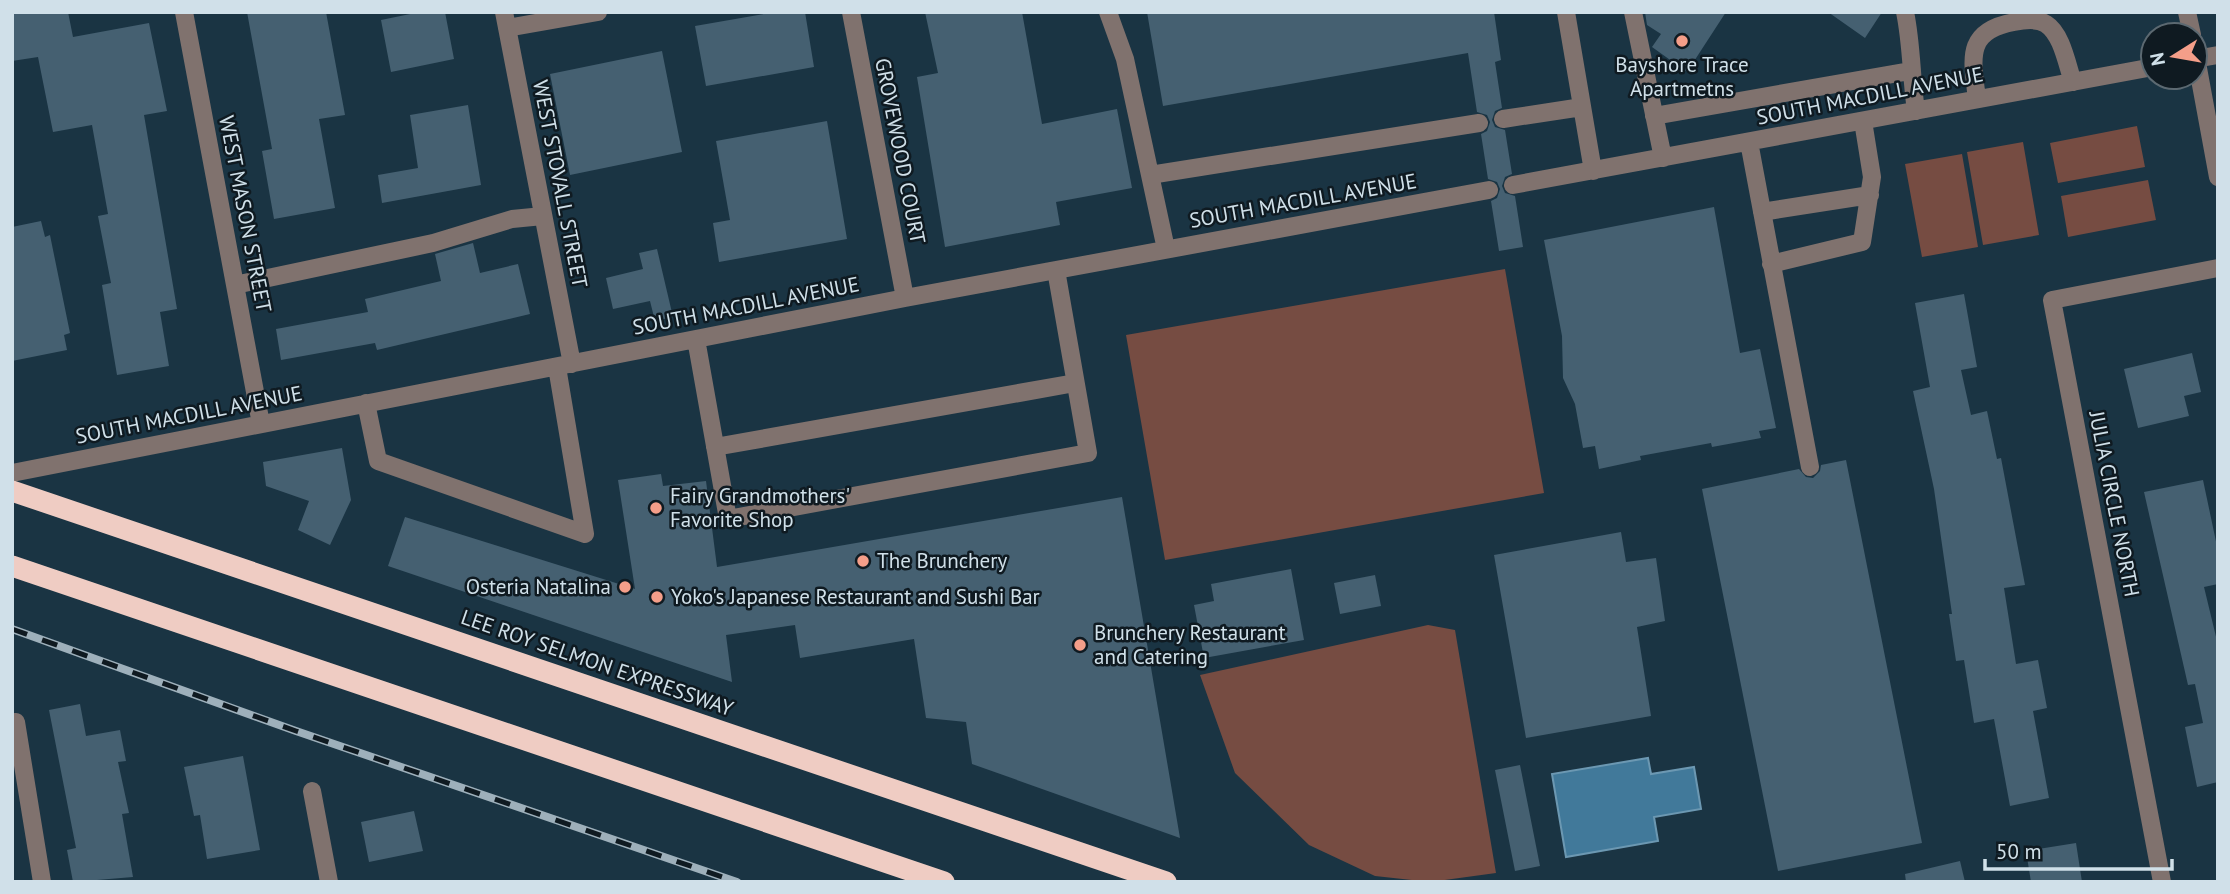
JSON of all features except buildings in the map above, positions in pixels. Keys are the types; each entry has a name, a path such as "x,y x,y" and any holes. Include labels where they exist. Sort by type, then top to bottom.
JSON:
{"highway":[{"name":"LEE ROY SELMON EXPRESSWAY","path":"12,491 1166,882"},
{"path":"12,566 944,882"}],"street":[{"name":"WEST MASON STREET","path":"184,12 261,424"},
{"path":"505,20 598,12"},
{"name":"GROVEWOOD COURT","path":"851,12 905,298"},
{"path":"1108,12 1125,59 1166,249"},
{"path":"1566,12 1592,171"},
{"path":"1633,12 1663,158"},
{"path":"1905,12 1913,48 1910,71 1916,111"},
{"path":"1976,99 1972,62 1978,40 1991,26 2029,19 2045,23 2057,38 2073,82"},
{"name":"WEST STOVALL STREET","path":"366,403 378,461 585,534 565,365 543,216 505,20"},
{"name":"SOUTH MACDILL AVENUE","path":"1513,185 2139,70"},
{"path":"1654,116 1910,71"},
{"path":"2202,91 2218,177"},
{"path":"1503,119 1582,107"},
{"path":"1772,264 1862,242 1872,177 1863,121"},
{"path":"1150,175 1479,123"},
{"path":"1749,142 1810,467"},
{"name":"SOUTH MACDILL AVENUE","path":"12,473 905,298 1489,190"},
{"path":"1762,212 1870,194"},
{"path":"235,285 421,246 512,219 543,216"},
{"name":"JULIA CIRCLE NORTH","path":"2162,882 2052,300 2218,268"},
{"path":"696,339 728,519 1088,453 1056,270"},
{"path":"715,447 1076,383"},
{"path":"16,722 43,882"},
{"path":"312,791 329,882"}],"shaded area":[{"path":"2137,126 2145,167 2058,183 2050,143"},
{"path":"2023,142 2039,235 1983,245 1967,152"},
{"path":"1962,154 1978,247 1922,257 1905,164"},
{"path":"2148,180 2156,220 2068,237 2061,196"},
{"path":"1505,269 1544,493 1165,560 1126,335"},
{"path":"1428,625 1455,630 1496,873 1430,882 1375,876 1309,845 1235,773 1200,675"}],"water":[{"path":"1648,758 1651,774 1694,767 1701,809 1654,817 1658,841 1566,857 1552,774"}],"railway":[{"path":"12,629 296,731 737,882"}],"place":[{"name":"Bayshore Trace Apartmetns","path":"1682,41"},
{"name":"Fairy Grandmothers' Favorite Shop","path":"656,508"},
{"name":"The Brunchery","path":"863,561"},
{"name":"Osteria Natalina","path":"625,587"},
{"name":"Yoko's Japanese Restaurant and Sushi Bar","path":"657,597"},
{"name":"Brunchery Restaurant and Catering","path":"1080,645"}]}
